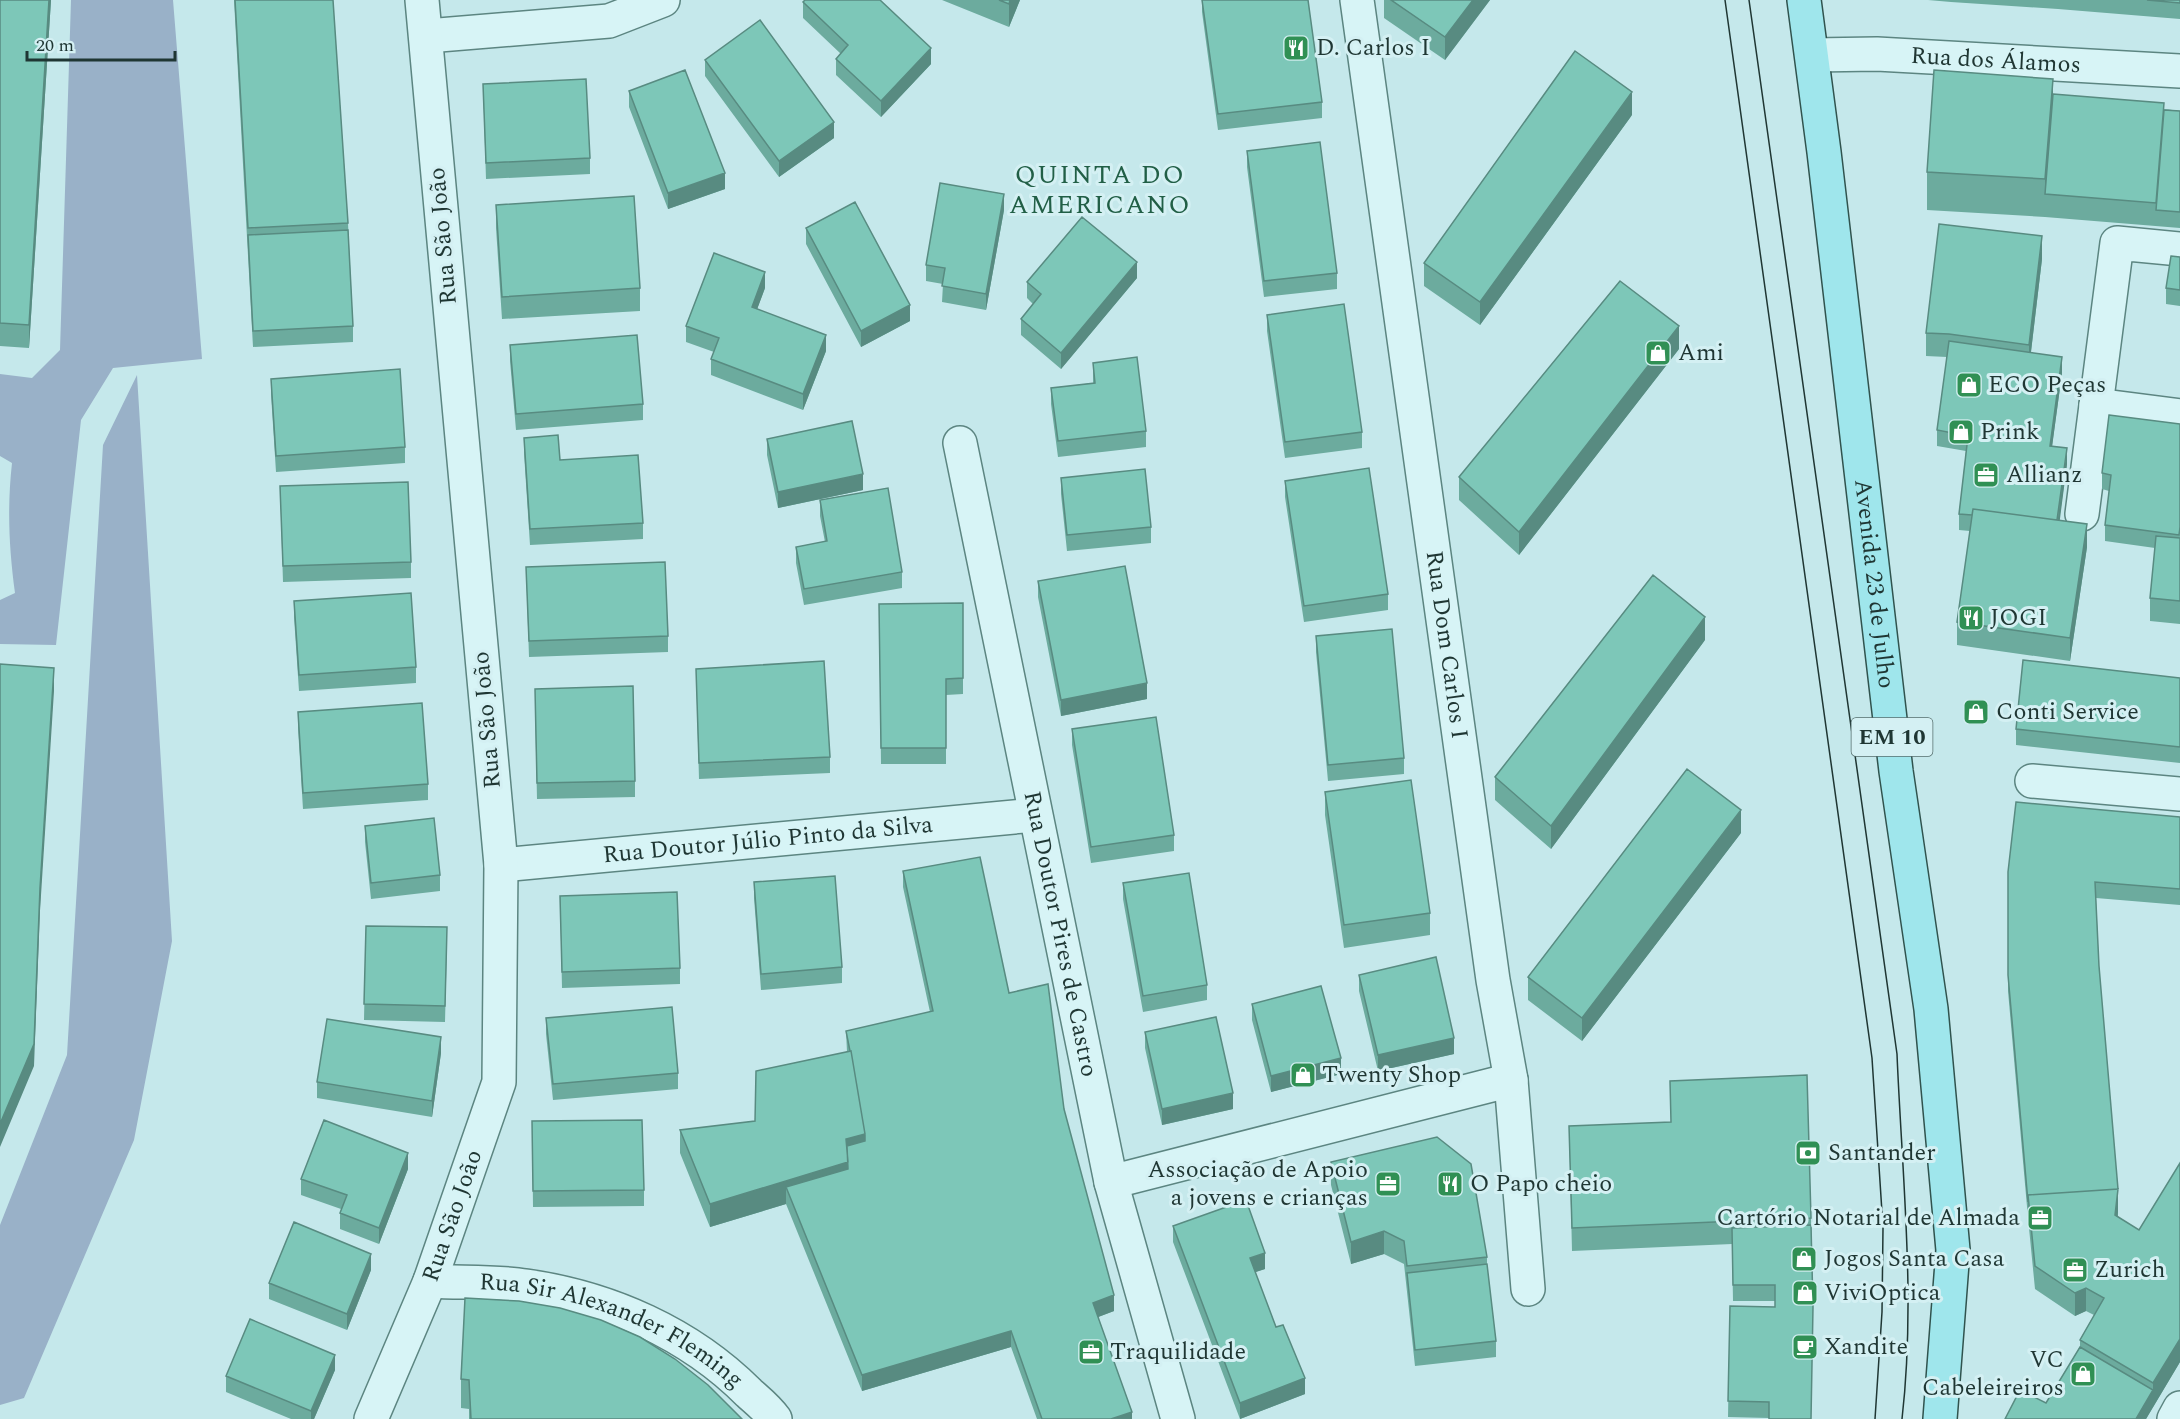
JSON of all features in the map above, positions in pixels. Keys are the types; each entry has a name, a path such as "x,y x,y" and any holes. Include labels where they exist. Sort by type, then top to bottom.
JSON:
{"main road":[{"name":"Avenida 23 de Julho","path":"1803,0 1812,55 1894,759 1930,1009 1953,1250 1940,1419"}],"street":[{"name":"Rua São João","path":"371,1419 430,1281 499,1082 501,865 422,0"},
{"path":"427,36 609,21 663,0"},
{"name":"Rua Dom Carlos I","path":"1357,0 1492,980 1511,1080 1528,1289"},
{"name":"Rua dos Álamos","path":"1812,55 1877,54 2180,70"},
{"path":"2082,514 2117,243 2176,241"},
{"path":"2096,405 2180,416"},
{"name":"Rua Doutor Pires de Castro","path":"960,443 1111,1182 1179,1419"},
{"path":"2032,781 2180,794"},
{"name":"Rua Doutor Júlio Pinto da Silva","path":"501,865 1035,815"},
{"path":"1111,1182 1511,1080"},
{"name":"Rua Sir Alexander Fleming","path":"430,1281 523,1285 571,1294 616,1308 659,1327 700,1352 738,1381 775,1419"},
{"path":"2174,1419 2180,1408"}],"shaded area":[{"path":"71,0 173,0 202,359 113,368 81,420 56,645 0,644 0,600 15,593 9,528 12,463 0,456 0,374 32,378 60,350"},
{"path":"137,375 172,941 134,1140 24,1398 0,1405 0,1225 67,1055 103,445"}],"building":[{"path":"0,0 49,0 29,325 0,323"},
{"path":"235,0 333,0 348,223 248,228"},
{"path":"805,0 880,0 931,48 881,101 836,59 848,45 803,2"},
{"path":"1202,0 1308,0 1322,102 1218,114"},
{"path":"1391,0 1473,0 1445,37"},
{"path":"2147,0 2180,0 2180,3"},
{"path":"760,20 834,122 779,161 705,60"},
{"path":"1575,51 1632,92 1480,302 1424,263"},
{"path":"685,70 725,173 668,193 629,91"},
{"path":"1934,70 2053,79 2045,179 1927,172"},
{"path":"586,79 590,158 486,163 483,84"},
{"path":"2053,94 2164,103 2156,203 2045,194"},
{"path":"2164,110 2180,111 2180,212 2156,210"},
{"path":"1320,142 1337,273 1264,281 1247,151"},
{"path":"940,183 1004,194 986,294 942,286 945,268 926,265"},
{"path":"634,196 640,288 502,297 496,205"},
{"path":"855,202 910,305 861,331 806,228"},
{"path":"1082,217 1137,262 1061,353 1021,319 1041,294 1027,282"},
{"path":"1939,224 2042,236 2029,345 1926,333"},
{"path":"348,230 353,326 253,331 248,235"},
{"path":"714,253 765,272 752,307 826,335 803,394 711,359 719,338 686,326"},
{"path":"2171,256 2180,257 2180,290 2166,288"},
{"path":"1620,281 1679,326 1519,532 1459,477"},
{"path":"1344,304 1362,432 1285,442 1267,315"},
{"path":"637,335 643,404 516,414 510,345"},
{"path":"1949,341 2062,357 2050,446 2067,448 2057,520 1973,509 1972,515 1959,514 1968,436 1937,430"},
{"path":"1137,357 1146,431 1058,441 1051,388 1095,383 1093,363"},
{"path":"400,369 405,447 276,456 271,379"},
{"path":"2109,415 2180,424 2179,535 2105,525 2111,475 2102,473"},
{"path":"852,421 863,474 778,492 767,439"},
{"path":"558,435 560,460 638,455 643,523 530,529 524,438"},
{"path":"1369,468 1388,594 1304,606 1285,481"},
{"path":"1145,469 1151,527 1067,535 1061,478"},
{"path":"408,482 411,562 283,566 280,486"},
{"path":"888,488 902,572 804,589 796,547 827,541 820,500"},
{"path":"1973,509 2087,524 2070,638 1957,622"},
{"path":"2156,536 2180,538 2180,601 2150,598"},
{"path":"665,562 668,636 529,641 526,567"},
{"path":"1125,566 1147,683 1061,700 1038,581"},
{"path":"1653,575 1705,617 1551,826 1495,777"},
{"path":"411,593 416,667 299,675 294,601"},
{"path":"963,603 963,678 946,679 946,748 881,748 879,604"},
{"path":"1392,629 1404,758 1328,765 1316,636"},
{"path":"2023,660 2180,678 2180,747 2016,729"},
{"path":"824,661 830,757 699,763 696,669"},
{"path":"0,664 54,668 40,888 34,1044 0,1124"},
{"path":"633,686 635,781 537,783 535,689"},
{"path":"422,703 428,784 303,793 298,712"},
{"path":"1156,717 1174,835 1091,847 1072,729"},
{"path":"1687,769 1741,810 1582,1018 1528,977"},
{"path":"1411,780 1430,913 1344,925 1325,792"},
{"path":"2016,802 2180,817 2180,889 2095,882 2099,966 2118,1189 2028,1195 2028,1202 2008,975 2008,872"},
{"path":"434,818 440,875 371,883 365,826"},
{"path":"980,857 1009,993 1048,984 1064,1109 1114,1295 1093,1303 1132,1412 1111,1419 1042,1419 1011,1331 862,1375 786,1187 848,1169 847,1146 865,1141 846,1031 933,1011 903,871"},
{"path":"1189,873 1207,985 1143,996 1123,883"},
{"path":"835,876 842,967 761,974 754,882"},
{"path":"677,892 680,968 562,972 560,896"},
{"path":"366,926 447,927 445,1006 364,1004"},
{"path":"1436,957 1454,1038 1378,1055 1359,975"},
{"path":"1321,986 1341,1058 1271,1076 1252,1004"},
{"path":"672,1007 678,1073 553,1084 546,1018"},
{"path":"1216,1017 1233,1093 1162,1109 1145,1032"},
{"path":"327,1019 441,1037 432,1101 317,1082"},
{"path":"851,1051 865,1134 846,1139 848,1162 710,1204 680,1130 755,1121 756,1071"},
{"path":"1807,1075 1811,1218 1572,1228 1569,1126 1671,1122 1670,1081"},
{"path":"324,1120 408,1153 379,1228 340,1213 347,1195 301,1179"},
{"path":"642,1120 644,1190 533,1191 532,1121"},
{"path":"1437,1137 1471,1164 1487,1257 1407,1266 1404,1241 1384,1231 1351,1242 1331,1162"},
{"path":"2180,1163 2180,1339 2153,1383 2080,1340 2104,1298 2086,1288 2075,1293 2035,1266 2028,1195 2118,1189 2115,1215 2139,1230"},
{"path":"1246,1200 1265,1253 1250,1258 1276,1327 1283,1325 1305,1378 1240,1403 1173,1226"},
{"path":"294,1222 371,1254 347,1314 269,1283"},
{"path":"1811,1225 1813,1307 1811,1419 1769,1419 1769,1402 1728,1401 1730,1306 1775,1307 1775,1285 1733,1285 1732,1228"},
{"path":"1487,1264 1496,1341 1415,1350 1407,1273"},
{"path":"465,1298 519,1301 560,1308 601,1320 640,1337 675,1359 708,1385 742,1419 471,1419 469,1380 461,1379"},
{"path":"250,1319 335,1355 311,1411 226,1376"},
{"path":"2080,1347 2153,1390 2136,1419 2005,1419 2020,1390 2046,1403"}],"tram line":[{"path":"1725,0 1872,1058 1883,1228 1882,1312 1875,1419"},
{"path":"1749,0 1897,1054 1908,1283 1906,1374 1902,1419"}],"place":[{"name":"D. Carlos I","path":"1296,48"},
{"name":"Ami","path":"1658,353"},
{"name":"ECO Peças","path":"1969,385"},
{"name":"Prink","path":"1961,432"},
{"name":"Allianz","path":"1986,475"},
{"name":"JOGI","path":"1971,618"},
{"name":"Conti Service","path":"1976,712"},
{"name":"Twenty Shop","path":"1303,1075"},
{"name":"Santander","path":"1808,1153"},
{"name":"Associação de Apoio a jovens e crianças","path":"1388,1184"},
{"name":"O Papo cheio","path":"1450,1184"},
{"name":"Cartório Notarial de Almada","path":"2040,1218"},
{"name":"Jogos Santa Casa","path":"1804,1259"},
{"name":"Zurich","path":"2075,1270"},
{"name":"ViviOptica","path":"1805,1293"},
{"name":"Xandite","path":"1805,1347"},
{"name":"Traquilidade","path":"1091,1352"},
{"name":"VC Cabeleireiros","path":"2083,1374"}],"district":[{"name":"QUINTA DO AMERICANO","path":"1100,190"}]}
